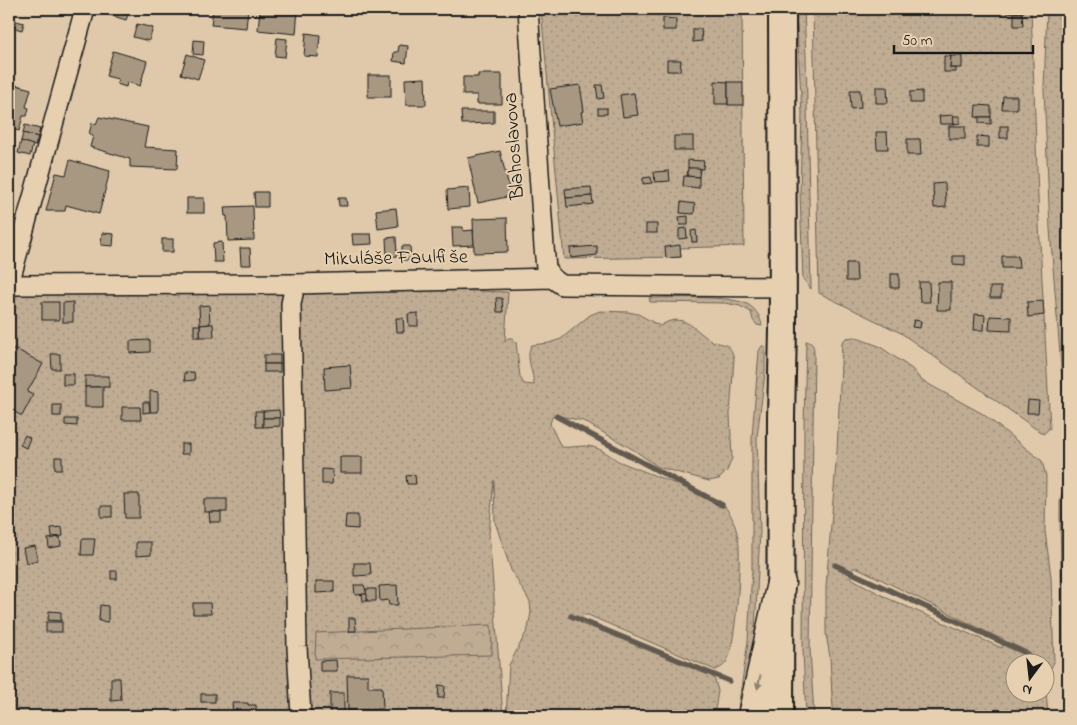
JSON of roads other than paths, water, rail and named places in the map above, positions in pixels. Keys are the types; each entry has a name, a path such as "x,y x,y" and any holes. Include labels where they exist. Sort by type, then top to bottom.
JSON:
{"highway":[{"path":"752,716 780,583"}],"main road":[{"path":"780,716 782,9"},
{"path":"780,583 798,716"}],"street":[{"path":"9,285 85,9"},
{"name":"Blahoslavova","path":"528,9 544,247 546,268 552,278"},
{"name":"Mikuláše Faulfiše","path":"9,285 295,284 552,278 562,285 782,287"},
{"path":"295,284 291,304 297,647 301,716"}],"waterway":[{"path":"556,416 722,505"},
{"path":"835,565 1024,652"},
{"path":"571,616 729,681"}]}
